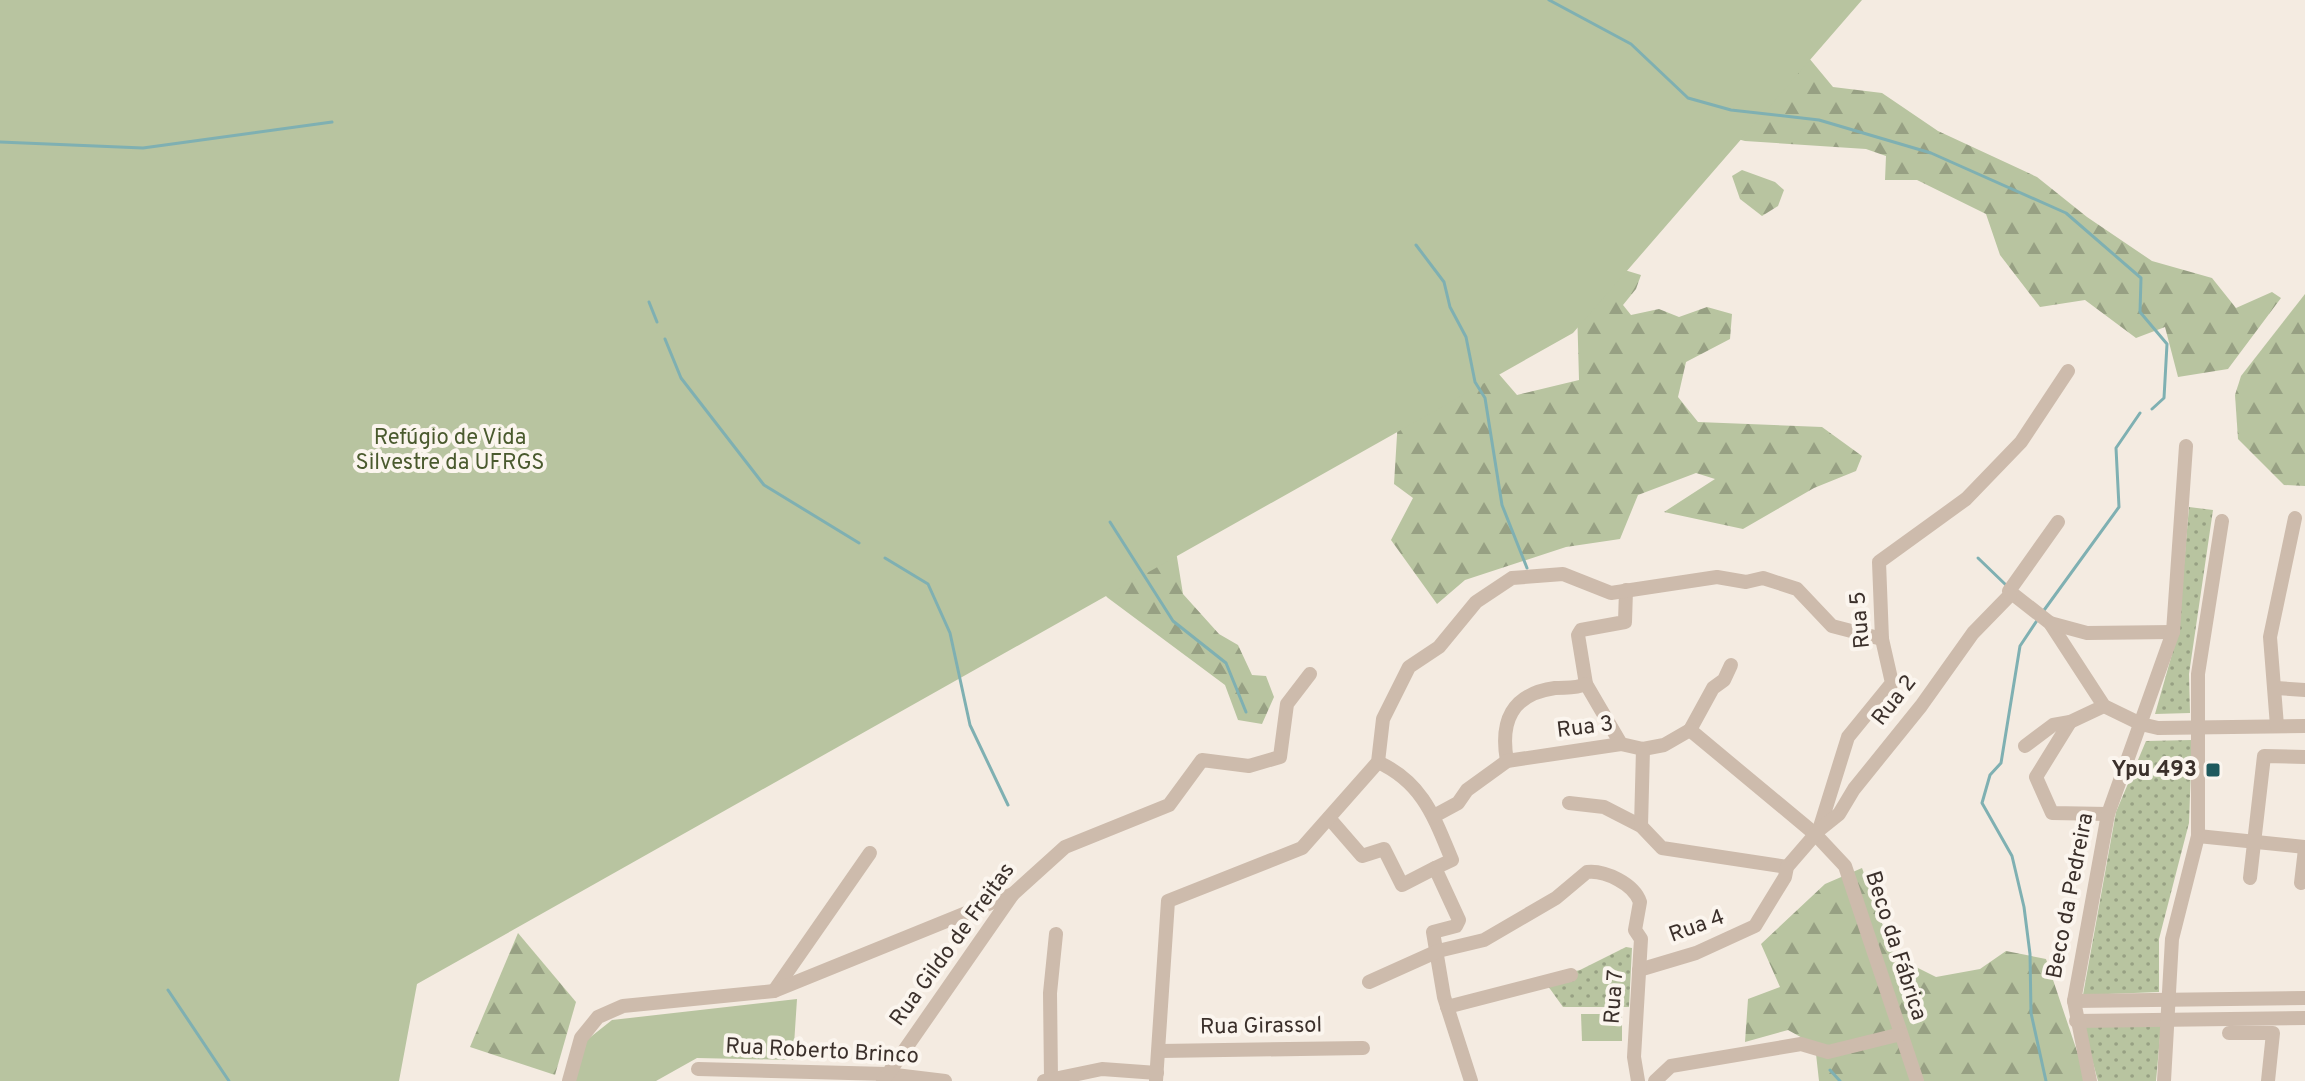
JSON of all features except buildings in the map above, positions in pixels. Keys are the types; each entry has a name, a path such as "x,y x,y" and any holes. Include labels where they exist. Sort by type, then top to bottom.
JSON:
{"street":[{"name":"Rua 5","path":"1817,832 1848,737 1892,683 1882,639 1879,562 1966,499 2021,442 2068,371"},
{"name":"Beco da Pedreira","path":"2090,1081 2074,1001 2108,814 2173,632 2186,446"},
{"path":"2277,726 2270,637 2295,518"},
{"path":"2168,1081 2172,939 2198,836 2198,674 2222,521"},
{"name":"Rua 2","path":"1817,832 1839,814 1854,789 1921,706 1973,633 2010,593 2058,522"},
{"path":"1056,934 1047,1080 1102,1069 1156,1077 1168,901 1302,848 1378,762 1383,719 1409,667 1439,647 1476,602 1512,578 1561,573 1611,593 1717,577 1746,582 1763,578 1797,589 1832,626 1882,639"},
{"path":"1621,744 1586,684 1578,633 1625,622 1626,590"},
{"path":"2010,593 2050,623 2104,706 2141,724 2158,728 2305,726"},
{"path":"2050,623 2087,633 2173,632"},
{"path":"1731,665 1724,680 1713,688 1690,730 1817,832"},
{"name":"Rua Gildo de Freitas","path":"885,1078 1013,894 1065,847 1169,805 1202,760 1249,766 1280,757 1287,704 1310,674"},
{"path":"1507,761 1502,735 1507,720 1518,704 1528,696 1553,688 1577,688 1586,684"},
{"path":"2276,688 2305,690"},
{"path":"2025,746 2053,725 2070,722 2104,706"},
{"path":"2070,722 2036,777 2052,813 2108,814"},
{"name":"Rua 3","path":"1434,816 1458,803 1467,790 1507,761 1621,744 1643,749 1664,745 1690,730"},
{"path":"1641,826 1643,749"},
{"path":"2250,878 2264,756 2305,757"},
{"path":"1329,818 1362,856 1384,849 1402,885 1452,860 1434,816 1401,773 1378,762"},
{"path":"1569,803 1604,807 1641,826 1662,848 1787,867"},
{"name":"Rua 4","path":"1639,970 1696,953 1755,926 1785,877 1787,867 1817,832"},
{"name":"Beco da Fábrica","path":"1817,832 1845,866 1917,1081"},
{"path":"2198,836 2305,848 2301,883"},
{"path":"774,991 870,853"},
{"path":"1435,868 1459,922 1433,932 1447,1007 1471,1081"},
{"name":"Rua 7","path":"1438,951 1494,935 1556,898 1579,877 1593,871 1637,893 1640,902 1635,930 1641,939 1634,1057 1638,1081"},
{"path":"569,1081 581,1038 598,1017 623,1006 774,991 1013,894"},
{"path":"1369,982 1438,951"},
{"path":"1447,1007 1571,975"},
{"path":"2074,1001 2305,998"},
{"path":"2076,1021 2305,1018"},
{"path":"2229,1033 2273,1033 2268,1081"},
{"path":"1655,1081 1671,1066 1801,1044 1828,1052 1901,1034"},
{"name":"Rua Girassol","path":"1160,1051 1363,1048"},
{"name":"Rua Roberto Brinco","path":"698,1069 945,1081"}],"green space":[{"name":"Refúgio de Vida Silvestre da UFRGS","path":"0,0 1862,0 1573,333 417,984 399,1081 0,1081"},
{"path":"1799,46 1833,87 1882,93 1938,131 2037,177 2087,217 2152,261 2212,278 2236,308 2272,292 2281,298 2228,369 2178,377 2165,327 2136,338 2085,300 2040,307 2000,255 1986,214 1917,180 1885,180 1886,156 1866,149 1745,141 1695,128"},
{"path":"1742,170 1775,182 1784,190 1778,206 1762,216 1740,199 1732,176"},
{"path":"1618,268 1641,275 1636,289 1623,305 1631,315 1659,309 1679,317 1707,307 1732,314 1730,339 1686,362 1678,397 1698,422 1822,427 1862,456 1856,471 1814,488 1743,529 1664,512 1715,479 1696,473 1638,495 1620,539 1566,547 1465,580 1437,604 1391,540 1413,498 1394,484 1400,386 1498,373 1517,395 1579,380 1577,307"},
{"path":"2305,294 2305,486 2284,485 2238,439 2235,395 2241,376"},
{"path":"2189,507 2213,510 2189,674 2190,713 2155,714 2178,633"},
{"path":"1176,551 1183,594 1219,634 1238,645 1252,675 1266,676 1274,697 1262,724 1238,720 1225,685 1108,598 1062,554"},
{"path":"2192,740 2189,823 2159,939 2159,992 2083,995 2116,812 2146,741"},
{"path":"1862,868 1894,956 1936,977 1980,969 2006,951 2046,959 2087,1081 1819,1081 1815,1045 1788,1030 1745,1042 1748,999 1780,987 1761,944 1825,884"},
{"path":"518,933 576,1002 555,1075 470,1047"},
{"path":"1626,947 1632,948 1629,1007 1563,1007 1543,979 1580,970"},
{"path":"797,999 793,1060 697,1058 656,1081 575,1081 583,1043 612,1020"},
{"path":"1581,1014 1622,1014 1622,1041 1582,1041"},
{"path":"2161,1026 2156,1081 2098,1081 2083,1027"}],"waterway":[{"path":"1549,0 1631,44 1688,98 1731,110 1819,120 1931,153 2066,213 2141,278 2140,312 2167,344 2164,398 2152,409"},
{"path":"0,142 143,148 332,122"},
{"path":"1416,245 1444,282 1450,307 1466,337 1475,382 1485,398 1502,505 1527,568"},
{"path":"649,302 657,322"},
{"path":"665,339 681,378 764,485 859,543"},
{"path":"2042,613 2119,507 2116,448 2140,413"},
{"path":"1110,522 1173,621 1226,663 1246,712"},
{"path":"885,558 928,584 950,633 970,725 1008,805"},
{"path":"1978,558 2006,585"},
{"path":"2038,619 2020,646 2001,763 1990,775 1982,803 2012,856 2024,907 2030,954 2031,1013 2046,1081"},
{"path":"168,990 229,1081"},
{"path":"1830,1070 1840,1081"}],"place":[{"name":"Ypu 493","path":"2213,770"}]}
